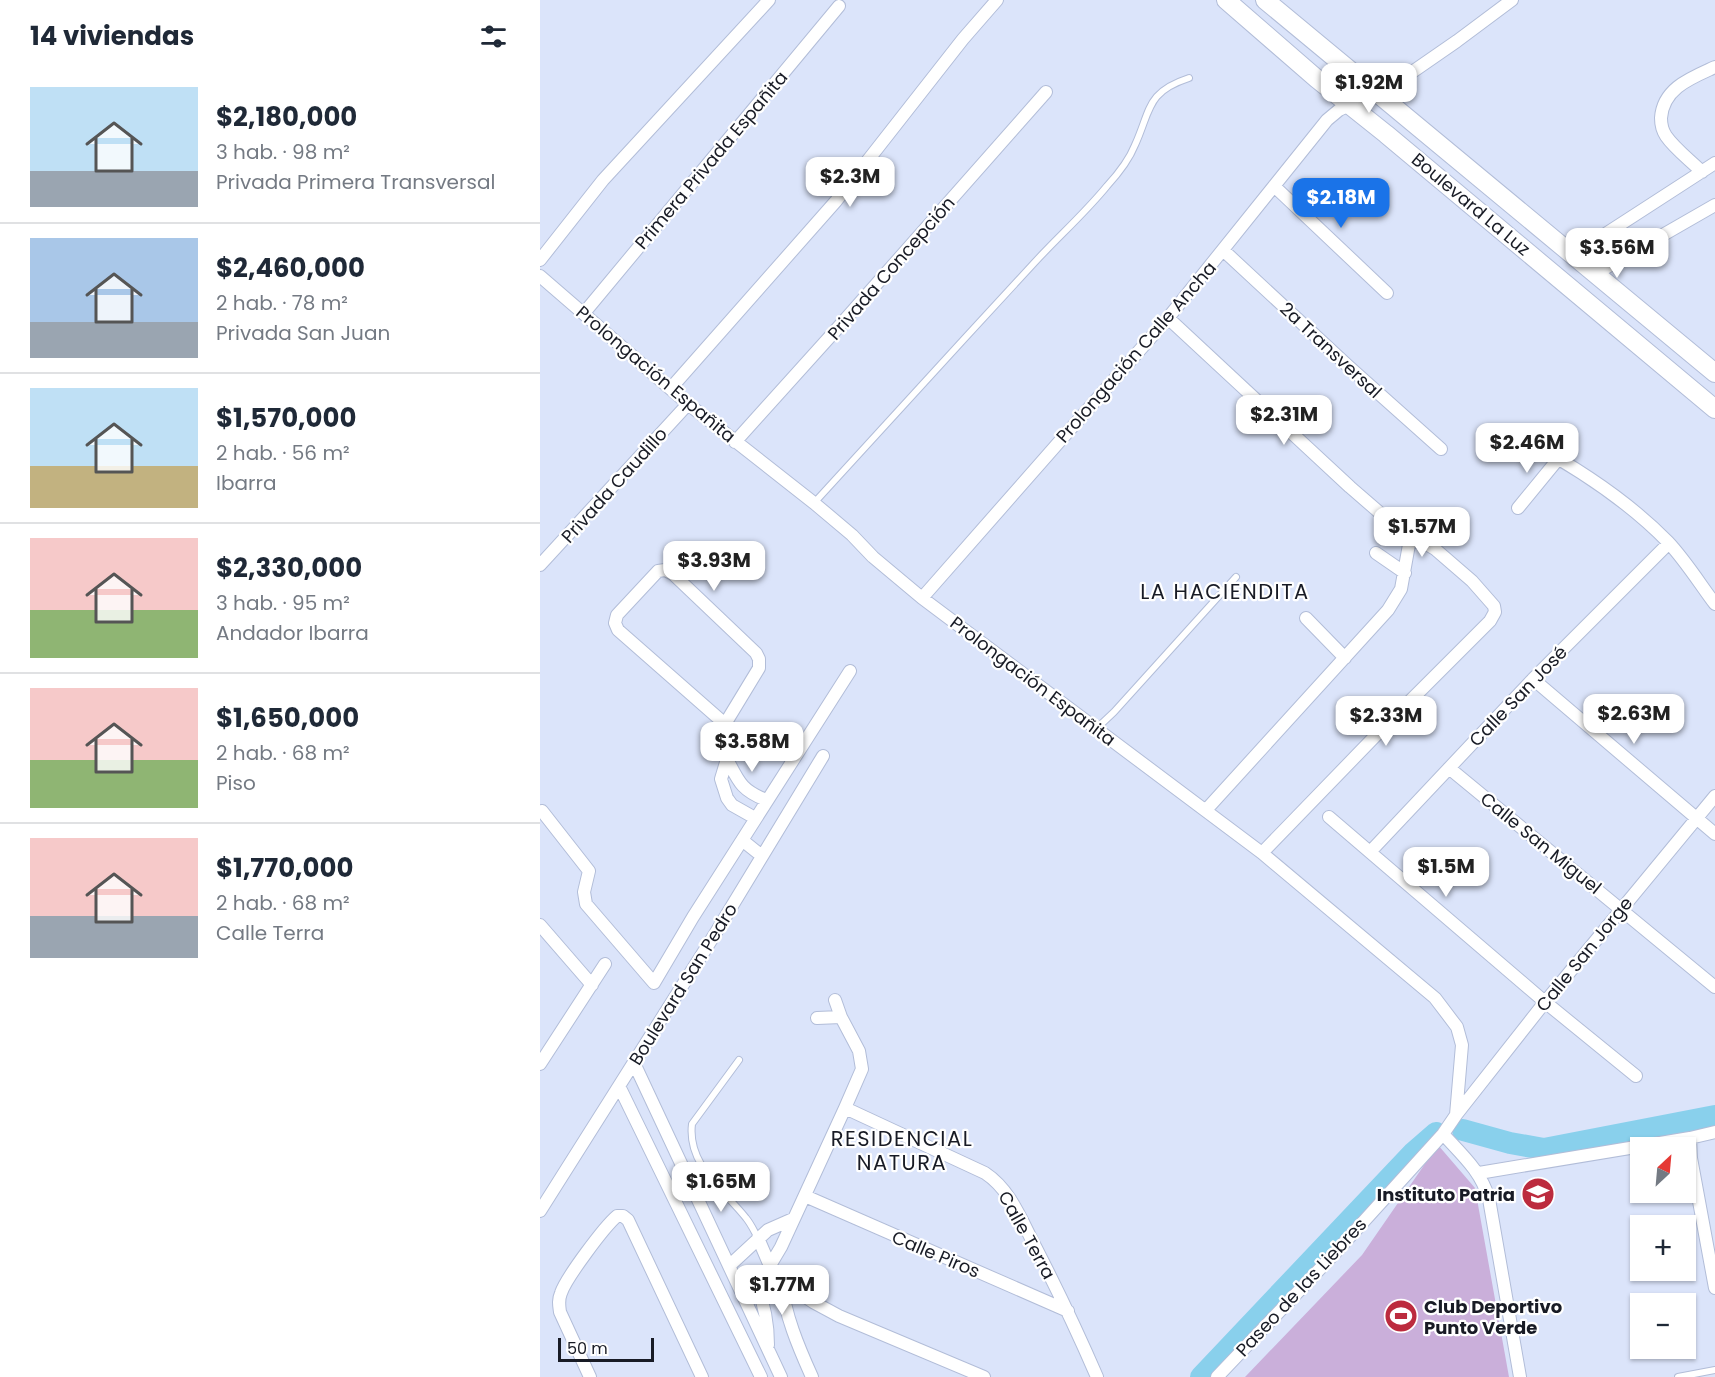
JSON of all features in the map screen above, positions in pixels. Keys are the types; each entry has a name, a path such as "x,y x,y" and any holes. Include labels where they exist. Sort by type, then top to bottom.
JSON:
{"main road":[{"name":"Boulevard La Luz","path":"1226,0 1715,409"},
{"name":"Boulevard La Luz","path":"1264,0 1715,373"}],"street":[{"path":"540,260 603,180 770,0"},
{"path":"671,388 836,201 963,39 998,0"},
{"name":"Prolongación Calle Ancha","path":"922,598 1168,318 1328,120 1339,110 1379,94 1512,0"},
{"name":"Primera Privada Españita","path":"584,313 839,6"},
{"path":"1702,172 1665,135 1661,124 1662,112 1672,90 1685,81 1715,67"},
{"name":"Privada Concepción","path":"735,442 1046,92"},
{"path":"1573,255 1715,163"},
{"path":"1274,186 1387,293"},
{"path":"1595,274 1715,205"},
{"name":"2a Transversal","path":"1223,250 1441,449"},
{"name":"Prolongación Españita","path":"540,276 688,404 852,535 873,557 922,598 1206,810 1435,998 1457,1027 1462,1045 1456,1115"},
{"path":"1168,318 1341,479 1415,540 1436,549 1472,581 1494,606 1495,612 1490,621 1262,854"},
{"name":"Privada Caudillo","path":"540,566 688,404"},
{"path":"1529,442 1577,468 1625,504 1669,543 1715,604"},
{"path":"1518,508 1559,458"},
{"path":"1206,810 1388,610 1401,590 1415,540"},
{"name":"Calle San José","path":"1370,852 1533,679 1669,543"},
{"path":"1376,553 1405,573"},
{"path":"725,724 618,630 615,622 617,615 658,571 665,570 673,573 756,653 759,659 759,668 725,724 727,759 721,779 727,798 732,805 755,818"},
{"path":"1306,618 1345,658"},
{"name":"Boulevard San Pedro","path":"542,811 589,871 584,892 586,904 654,983 766,800 850,671"},
{"path":"1533,679 1715,834"},
{"name":"Boulevard San Pedro","path":"540,1211 716,934 823,756"},
{"path":"727,759 740,784 751,794 766,800"},
{"name":"Calle San Miguel","path":"1449,768 1715,987"},
{"name":"Calle San Jorge","path":"1456,1115 1545,1002 1715,796"},
{"path":"1329,817 1545,1002 1636,1076"},
{"path":"742,840 762,855"},
{"path":"540,925 592,984"},
{"path":"540,1064 605,964"},
{"path":"747,1304 781,1247 862,1069 860,1051 841,1017 835,1000"},
{"path":"817,1018 841,1017"},
{"path":"634,1063 781,1377"},
{"path":"619,1086 761,1377"},
{"name":"Calle Terra","path":"845,1108 996,1180 1012,1203 1068,1311 1097,1377"},
{"name":"Paseo de las Liebres","path":"1217,1377 1335,1253 1443,1134 1456,1115"},
{"path":"1694,1137 1709,1133"},
{"path":"1443,1134 1479,1173 1486,1185 1520,1377"},
{"path":"1479,1173 1630,1148"},
{"path":"1696,1185 1715,1288"},
{"name":"Calle Piros","path":"805,1196 1068,1311"},
{"path":"682,1214 700,1205"},
{"path":"590,1377 560,1312 558,1302 565,1284 617,1216 623,1216 628,1220 702,1377"},
{"path":"729,1266 758,1238 780,1223 793,1219"},
{"path":"758,1238 770,1266 781,1281 813,1302 839,1316 984,1377"},
{"path":"781,1281 788,1317 812,1377"},
{"path":"758,1286 767,1319 769,1352"}],"lane":[{"path":"814,503 1048,247 1109,185 1128,159 1136,144 1145,116 1161,92 1173,83 1189,78"},
{"path":"1097,728 1236,577"},
{"path":"739,1060 692,1124 691,1136 694,1149 716,1186 735,1204 758,1238"},
{"path":"1678,1377 1715,1370"}],"shaded area":[{"name":"Club Deportivo Punto Verde","path":"1438,1145 1475,1188 1509,1377 1245,1377 1362,1255"}],"waterway":[{"path":"1463,1130 1510,1143 1544,1149 1715,1116"},
{"path":"1201,1377 1413,1153 1436,1133"}],"place":[{"name":"Instituto Patria","path":"1538,1194"},
{"name":"Club Deportivo Punto Verde","path":"1401,1316"}],"district":[{"name":"LA HACIENDITA","path":"1225,591"},
{"name":"RESIDENCIAL NATURA","path":"902,1150"}]}
